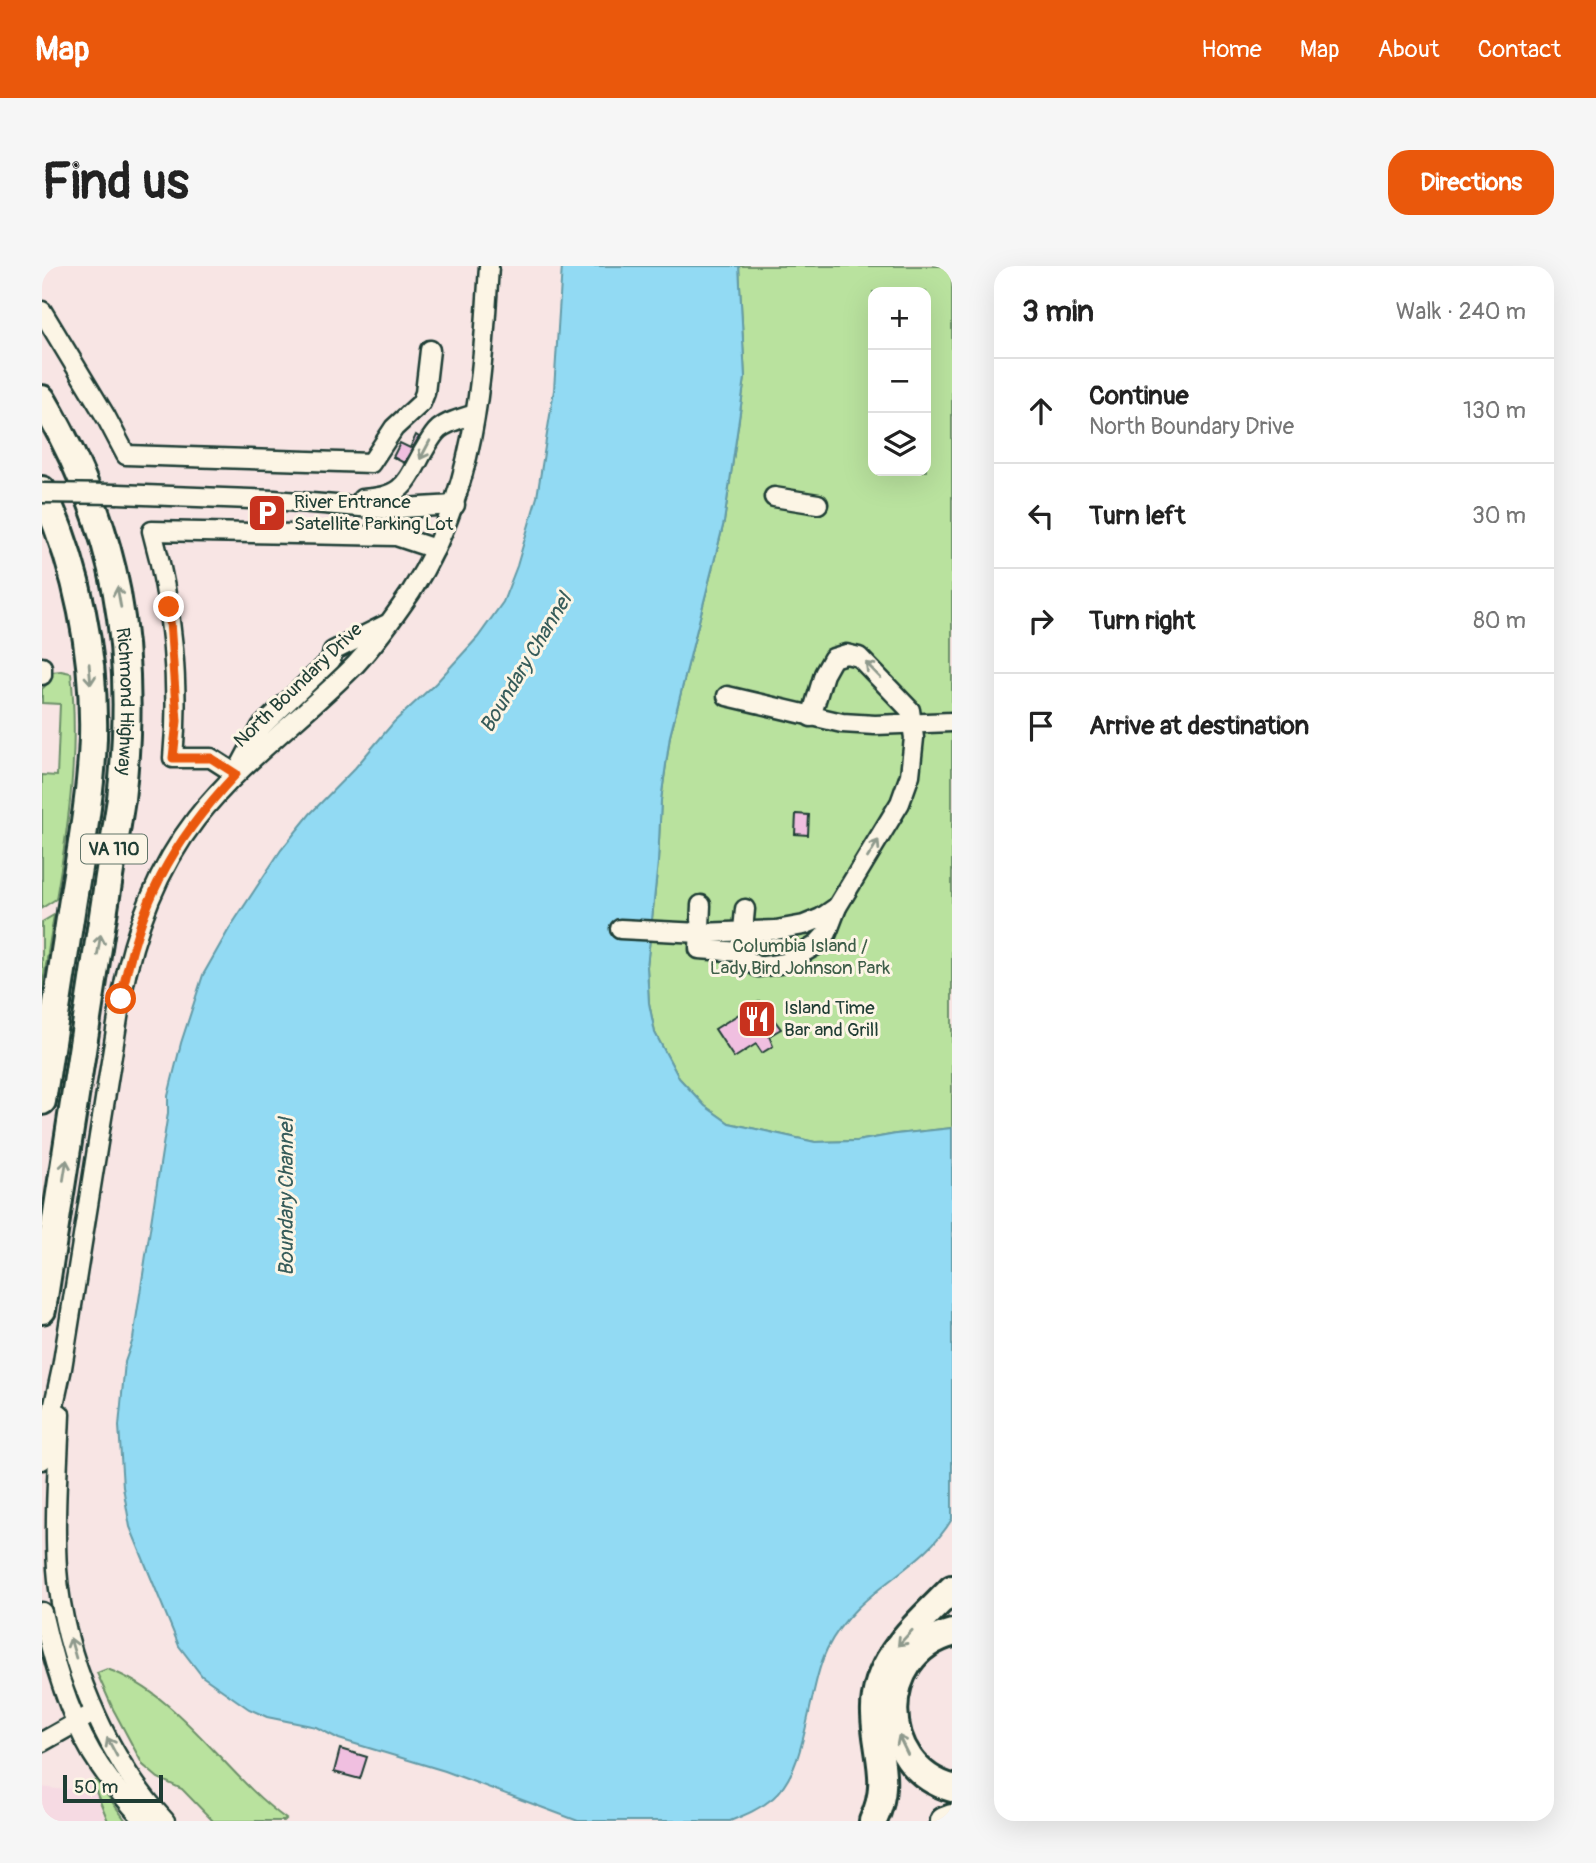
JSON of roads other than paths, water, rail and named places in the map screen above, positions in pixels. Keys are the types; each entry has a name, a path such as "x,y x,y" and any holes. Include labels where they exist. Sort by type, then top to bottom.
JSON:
{"highway":[{"name":"Richmond Highway","path":"42,399 75,460 102,529 113,568 126,642 128,701 127,749 120,812 42,1310"},
{"name":"Richmond Highway","path":"42,491 67,554 84,628 93,703 93,738 85,820 42,1101"},
{"path":"873,1821 883,1789 875,1713 880,1681 894,1651 952,1589"},
{"path":"952,1633 926,1646 909,1662 898,1683 894,1706 901,1744 915,1766 934,1781 952,1788"},
{"path":"944,1821 952,1818"}],"street":[{"name":"North Boundary Drive","path":"42,1460 62,1368 121,999 133,944 145,908 174,851 196,818 236,774 356,664 411,591 435,549 455,505 468,455 483,356 489,266"},
{"path":"42,311 126,455 370,463 394,428 421,403 425,393 430,350"},
{"path":"274,500 380,498 399,490 432,436 441,427 475,414"},
{"path":"399,490 417,504 429,508"},
{"path":"42,491 274,500 386,509 455,505"},
{"path":"774,497 818,504"},
{"path":"388,623 333,651 331,660 261,727 236,774 211,758 173,758 177,721 169,607 163,570 152,531 396,536 435,549"},
{"path":"745,909 741,952 748,961 758,967 785,963 815,946 827,933 836,906 900,803 910,775 914,738 910,710 866,663 853,654 833,658 827,666 811,717"},
{"path":"42,667 42,675"},
{"path":"727,696 811,717 859,725 952,722"},
{"path":"701,905 699,949 741,952"},
{"path":"620,929 700,933 776,930 804,925 821,918 836,906"},
{"name":"North Boundary Drive","path":"62,1368 56,1504 58,1571 68,1629 95,1713 117,1756 141,1793 165,1821"},
{"path":"42,1612 64,1689 78,1722 99,1764 145,1821"},
{"path":"42,1742 95,1713"}],"water":[{"name":"Boundary Channel","path":"562,266 739,266 745,378 724,522 670,736 661,800 658,862 647,967 649,1003 655,1033 679,1078 705,1106 729,1123 815,1142 857,1141 952,1128 952,1519 939,1538 923,1554 871,1595 840,1628 820,1666 800,1749 785,1785 763,1805 730,1821 578,1821 445,1771 339,1739 316,1727 267,1717 249,1709 202,1676 179,1646 130,1527 123,1487 119,1426 125,1362 133,1339 168,1113 168,1096 181,1043 203,975 229,929 281,850 394,722 436,683 478,637 503,602 517,566 537,497 554,390"}],"place":[{"name":"River Entrance Satellite Parking Lot","path":"267,513"},
{"name":"Island Time Bar and Grill","path":"757,1019"}],"park label":[{"name":"Columbia Island / Lady Bird Johnson Park","path":"800,957"}]}
